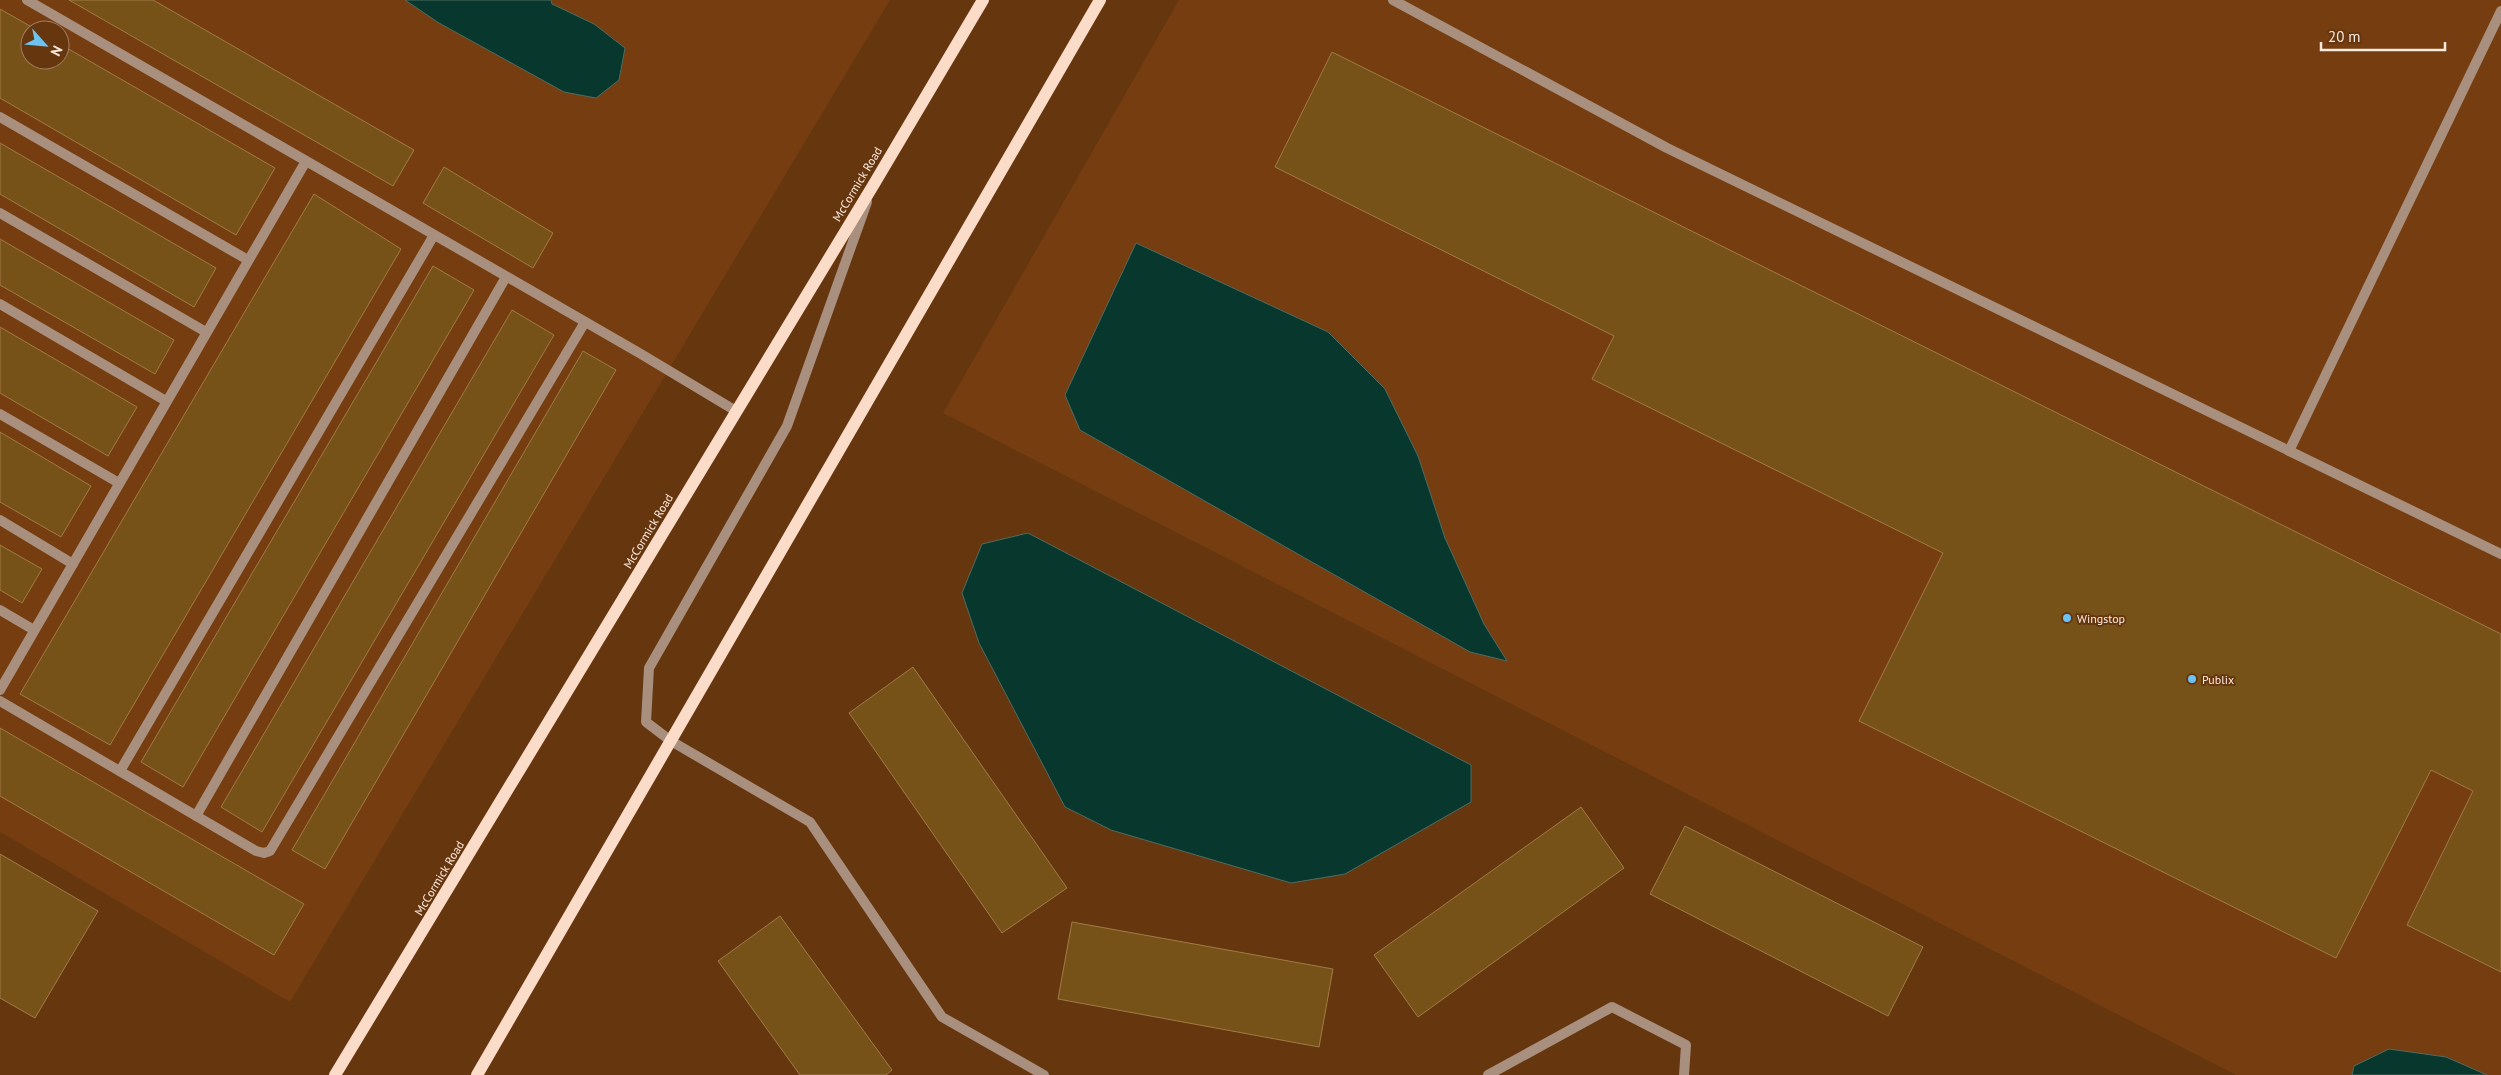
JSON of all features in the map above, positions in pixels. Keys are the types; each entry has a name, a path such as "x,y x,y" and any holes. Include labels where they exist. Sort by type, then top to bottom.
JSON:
{"main road":[{"name":"McCormick Road","path":"335,1075 874,184 983,0"},
{"path":"477,1075 1100,0"}],"street":[{"path":"27,0 585,322 736,412"},
{"path":"1394,0 1667,148 2501,554"},
{"path":"2289,451 2501,11"},
{"path":"0,117 248,260"},
{"path":"0,690 306,161"},
{"path":"874,184 787,426 649,668 646,722 671,741 810,822 942,1017 1044,1075"},
{"path":"0,213 206,332"},
{"path":"120,771 434,235"},
{"path":"196,816 506,277"},
{"path":"0,304 166,401"},
{"path":"0,701 256,851 264,853 270,851 277,843 585,322"},
{"path":"0,414 119,483"},
{"path":"0,520 73,564"},
{"path":"0,610 34,630"},
{"path":"1488,1075 1612,1007 1686,1044 1684,1075"}],"shaded area":[{"path":"0,0 890,0 290,1002 0,832"},
{"path":"1179,0 2501,0 2501,1075 2236,1075 943,413"}],"water":[{"path":"405,0 551,0 552,4 594,24 625,48 619,80 596,98 564,92 439,23"},
{"path":"1136,243 1328,332 1385,389 1418,456 1445,538 1484,624 1507,661 1470,652 1080,430 1065,395"},
{"path":"1028,533 1471,765 1471,802 1345,874 1291,883 1111,830 1065,807 979,643 962,593 982,544"},
{"path":"2389,1049 2446,1057 2487,1075 2352,1075 2354,1066"}],"building":[{"path":"69,0 153,0 414,150 393,186"},
{"path":"0,9 20,20 20,70 70,70 70,50 275,168 236,235 0,98"},
{"path":"1332,52 2501,634 2501,972 2407,925 2473,791 2431,770 2336,958 1859,721 1943,553 1592,379 1614,336 1275,167"},
{"path":"0,143 216,268 194,307 0,194"},
{"path":"444,167 553,233 533,268 423,203"},
{"path":"314,194 401,249 110,745 20,694"},
{"path":"0,239 174,340 155,374 0,285"},
{"path":"433,266 474,290 183,787 141,762"},
{"path":"512,310 554,335 262,832 221,807"},
{"path":"0,327 137,407 108,456 0,393"},
{"path":"583,351 616,370 325,869 292,850"},
{"path":"0,432 91,486 61,537 0,502"},
{"path":"0,545 42,569 22,603 0,590"},
{"path":"913,667 1067,888 1002,933 849,713"},
{"path":"0,728 304,904 274,955 0,796"},
{"path":"1581,807 1624,868 1418,1017 1374,955"},
{"path":"1685,826 1923,947 1888,1016 1650,894"},
{"path":"0,854 98,911 35,1018 0,998"},
{"path":"780,916 892,1070 886,1075 800,1075 718,961"},
{"path":"1072,922 1333,969 1319,1047 1058,999"}],"place":[{"name":"Wingstop","path":"2067,618"},
{"name":"Publix","path":"2192,679"}]}
